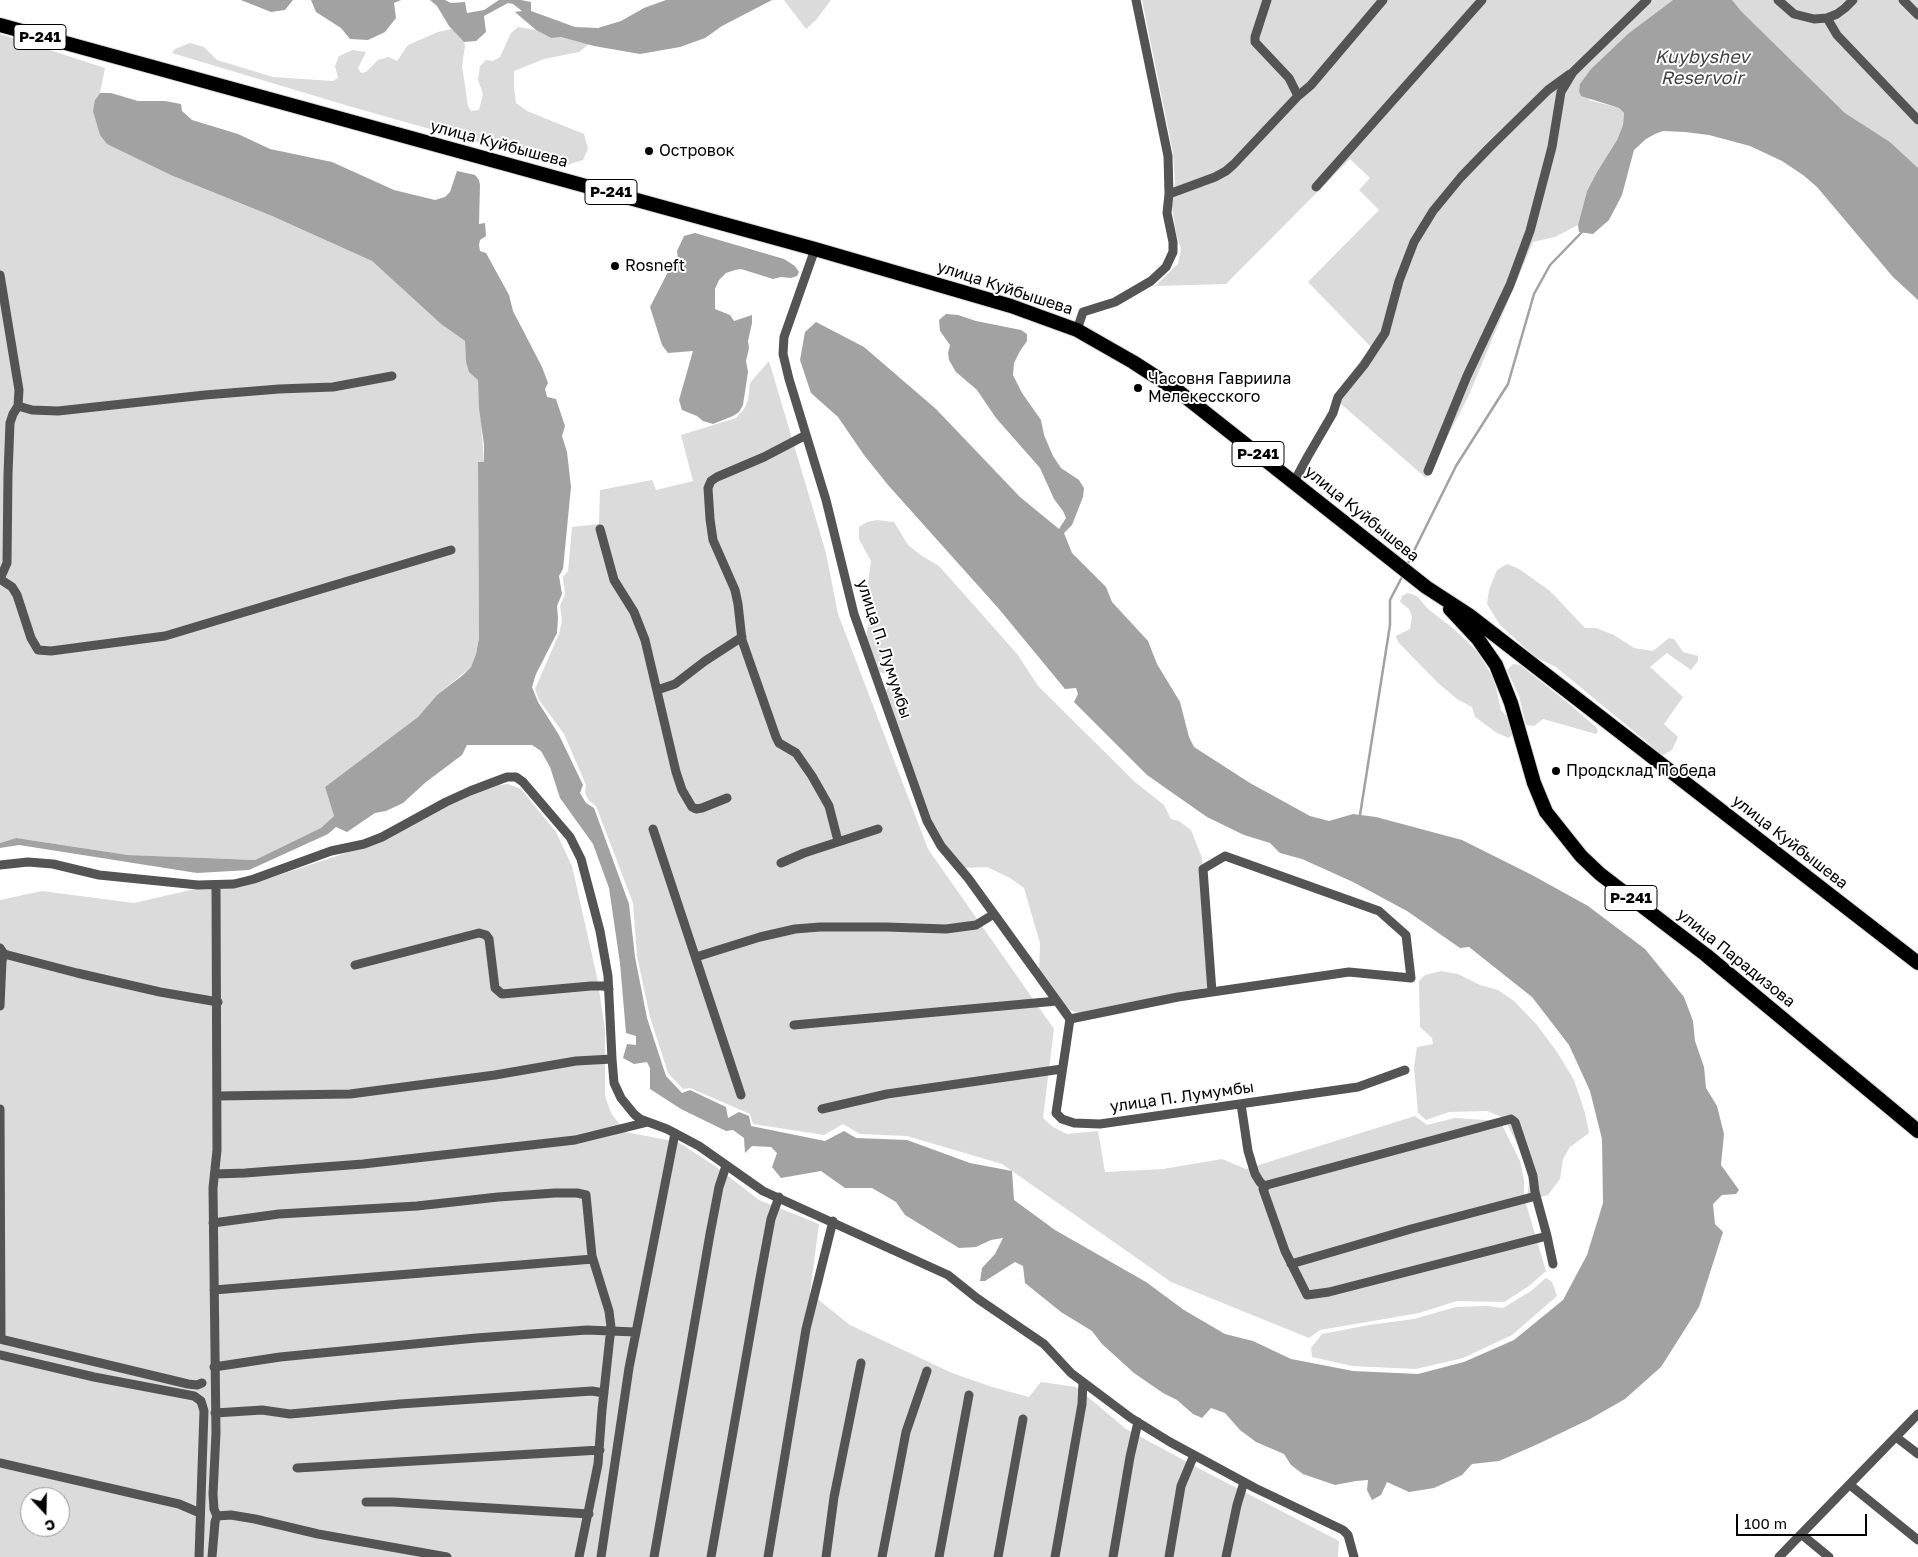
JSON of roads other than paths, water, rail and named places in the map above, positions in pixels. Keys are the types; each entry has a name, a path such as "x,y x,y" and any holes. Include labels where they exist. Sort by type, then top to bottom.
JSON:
{"highway":[{"name":"улица Куйбышева","path":"0,25 814,249 1011,306 1077,330 1133,362 1178,391 1430,591 1469,615 1918,963"},
{"name":"улица Парадизова","path":"1430,591 1478,638 1496,665 1511,703 1534,783 1546,812 1581,856 1600,874 1706,955 1918,1131"}],"street":[{"path":"1077,330 1083,312 1108,304 1142,288 1161,273 1173,252 1173,242 1167,213 1169,194 1168,156 1136,0"},
{"path":"1267,0 1255,42 1289,78 1298,96"},
{"path":"1169,194 1226,171 1298,96 1311,85 1384,0"},
{"path":"1316,187 1482,0"},
{"path":"1294,482 1333,413 1338,397 1369,358 1385,333 1400,280 1414,242 1433,211 1461,177 1548,90 1573,72 1647,0"},
{"path":"1778,0 1794,14 1814,19 1827,18 1845,8 1853,0"},
{"path":"1903,0 1918,15"},
{"path":"1827,18 1837,35 1918,120"},
{"path":"1428,471 1467,376 1510,285 1530,231 1552,147 1561,92 1573,72"},
{"name":"улица П. Лумумбы","path":"814,249 784,337 783,354 826,500 854,614 927,821 941,846 968,878 1070,1020 1056,1113 1062,1119 1074,1123 1100,1124 1358,1087 1405,1070"},
{"path":"0,275 19,390 18,406 10,423 7,563 0,579 12,587 17,595 31,638 38,650 50,651 165,636 451,550"},
{"path":"18,406 32,410 58,411 204,395 333,387 392,376"},
{"path":"806,435 711,481 708,488 711,530 717,550 734,590 738,604 742,637 776,737 779,743 796,753 812,776 828,806 838,841"},
{"path":"600,529 614,580 634,612 646,640 676,772 682,790 692,807 702,808 727,798"},
{"path":"657,690 675,684 705,661 742,637"},
{"path":"0,865 28,862 53,864 99,875 198,885 234,884 254,879 331,851 349,848 382,838 446,802 470,791 508,777 516,777 523,782 576,846 600,931 609,989 614,1083 620,1098 634,1114 699,1146 763,1190 948,1275 978,1299 1044,1344 1071,1373 1138,1422 1244,1482 1343,1530 1348,1534 1354,1557"},
{"path":"653,829 741,1096"},
{"path":"781,863 838,841 878,829"},
{"path":"1070,1020 1178,997 1349,972 1411,978 1406,935 1379,911 1225,856 1203,869 1212,992"},
{"path":"216,885 218,1002 215,1174 213,1188 215,1413 213,1494 214,1509 218,1516"},
{"path":"696,957 760,937 795,929 886,927 946,929 976,925 994,914"},
{"path":"355,965 479,933 486,934 489,939 495,988 502,994 591,986 604,986 609,989"},
{"path":"0,1006 2,951 150,990 218,1002"},
{"path":"794,1025 1057,1001"},
{"path":"217,1096 350,1094 496,1075 576,1061 612,1059"},
{"path":"822,1108 887,1094 1062,1069"},
{"path":"1241,1104 1248,1151 1255,1174 1265,1187"},
{"path":"0,1109 0,1339 188,1384 197,1385 202,1383"},
{"path":"1265,1187 1512,1118 1533,1176 1536,1196 1554,1264"},
{"path":"215,1174 363,1164 575,1140 648,1122"},
{"path":"601,1557 612,1471 636,1332 675,1133"},
{"path":"654,1557 710,1234 719,1187 726,1166"},
{"path":"1265,1187 1263,1189 1285,1251 1307,1296 1547,1236"},
{"path":"213,1222 279,1214 417,1206 498,1197 577,1193 586,1195 593,1259 609,1311 611,1332 600,1450 589,1514 578,1557"},
{"path":"1291,1264 1411,1229 1536,1196"},
{"path":"711,1557 771,1219 779,1197"},
{"path":"768,1557 806,1329 833,1221"},
{"path":"214,1290 593,1259"},
{"path":"214,1367 280,1357 476,1338 587,1330 636,1332"},
{"path":"0,1355 198,1398 203,1405 204,1411 199,1557"},
{"path":"826,1557 834,1497 860,1363"},
{"path":"882,1557 906,1432 927,1371"},
{"path":"1055,1557 1082,1404 1082,1382"},
{"path":"215,1413 262,1410 290,1414 400,1404 592,1391 604,1393"},
{"path":"939,1557 969,1395"},
{"path":"1779,1557 1918,1414"},
{"path":"998,1557 1023,1419"},
{"path":"1113,1557 1138,1422"},
{"path":"1896,1436 1918,1454"},
{"path":"297,1468 600,1450"},
{"path":"1168,1557 1181,1486 1194,1455"},
{"path":"0,1462 179,1504 200,1513"},
{"path":"1226,1557 1244,1482"},
{"path":"1850,1484 1918,1540"},
{"path":"366,1502 394,1502 589,1514"},
{"path":"218,1516 231,1514 318,1534 447,1557"},
{"path":"212,1557 215,1522 218,1516"},
{"path":"1801,1534 1829,1557"}],"water":[{"path":"241,0 293,0 285,10 271,12"},
{"path":"311,0 401,0 394,3 396,18 385,32 368,40 350,39 341,28 316,12"},
{"path":"430,0 445,0 451,3 465,2 467,13 484,10 499,0 521,0 531,2 531,11 575,27 598,28 621,21 644,8 666,0 772,0 722,26 705,38 680,47 640,54 594,46 561,37 551,38 536,30 515,12 522,11 513,4 508,3 484,16 486,32 476,41 464,42 449,26 437,6"},
{"name":"Kuybyshev Reservoir","path":"1673,0 1732,0 1845,113 1890,142 1918,168 1918,300 1893,277 1817,187 1803,175 1782,161 1750,146 1709,135 1663,131 1646,139 1634,150 1622,195 1609,220 1593,234 1579,232 1578,225 1587,191 1617,140 1623,125 1624,113 1619,108 1581,96 1579,91 1580,84 1591,69 1629,33"},
{"path":"100,93 111,93 138,101 165,101 181,104 182,111 192,120 238,134 270,149 332,162 394,190 435,200 445,197 450,192 457,171 475,175 479,180 479,224 485,223 486,236 480,240 480,251 486,253 509,295 513,311 542,367 548,383 545,389 547,397 556,399 565,426 562,436 567,452 571,487 563,569 559,576 562,594 557,606 557,633 536,674 532,687 538,702 559,735 583,785 580,793 586,803 594,808 629,904 635,957 647,1018 666,1076 682,1093 690,1090 726,1107 728,1118 739,1112 749,1116 751,1126 825,1141 844,1131 856,1138 907,1140 970,1163 1012,1171 1014,1200 1055,1230 1146,1282 1184,1310 1225,1334 1253,1341 1291,1359 1353,1371 1418,1374 1464,1362 1514,1340 1563,1300 1587,1255 1603,1203 1602,1139 1590,1091 1569,1045 1532,997 1469,947 1460,948 1407,911 1353,882 1302,859 1280,853 1270,843 1244,835 1207,817 1147,775 1074,702 1078,694 1076,688 1065,689 999,609 888,485 864,455 838,417 811,393 800,360 805,332 816,322 864,347 936,409 1020,497 1059,529 1066,518 1054,499 1040,468 996,418 977,390 956,372 949,360 950,345 940,331 939,320 946,314 958,315 976,321 1021,330 1027,334 1027,341 1014,363 1013,375 1022,393 1041,420 1044,435 1053,456 1061,468 1079,480 1084,488 1083,497 1072,525 1064,533 1072,553 1106,587 1112,602 1148,641 1157,664 1180,702 1189,737 1194,747 1250,783 1310,816 1329,821 1353,814 1376,817 1462,840 1532,875 1588,906 1645,949 1684,997 1693,1021 1695,1041 1704,1067 1706,1088 1717,1106 1724,1134 1721,1165 1739,1190 1736,1194 1722,1195 1713,1204 1715,1224 1723,1232 1699,1307 1661,1367 1625,1399 1590,1419 1538,1444 1499,1461 1472,1464 1462,1475 1434,1488 1409,1492 1387,1482 1381,1495 1372,1500 1367,1490 1368,1480 1335,1485 1303,1474 1291,1465 1284,1454 1256,1442 1240,1430 1225,1413 1211,1408 1202,1418 1193,1414 1177,1400 1163,1393 1134,1373 1102,1344 1092,1331 1061,1312 1025,1283 1023,1266 1015,1262 985,1281 980,1281 982,1268 995,1254 1003,1238 991,1240 976,1247 959,1248 905,1215 896,1202 872,1188 845,1188 821,1171 781,1178 772,1167 777,1153 771,1147 752,1146 745,1153 744,1138 733,1130 726,1131 681,1109 650,1089 650,1068 647,1062 634,1064 623,1058 627,1044 636,1045 636,1036 626,1033 620,963 609,888 593,844 560,798 550,767 541,751 532,745 467,745 462,755 426,782 403,803 386,811 375,813 347,832 336,827 328,834 249,870 197,873 19,845 0,848 0,843 16,838 128,855 255,860 321,828 334,816 325,787 418,717 437,695 463,675 471,667 479,638 478,462 484,462 484,445 479,408 478,380 469,372 466,362 465,341 441,324 372,261 272,216 173,176 107,144 100,135 93,111 95,100"},
{"path":"695,233 784,259 795,266 799,272 797,276 791,278 781,277 773,279 741,269 726,273 719,280 715,289 715,309 730,315 734,321 752,315 752,323 748,341 749,348 746,361 748,372 743,405 739,412 733,416 713,424 682,410 679,400 693,351 668,353 662,345 650,307 671,266 678,258 677,251 684,236"}],"waterway":[{"path":"1407,565 1456,466 1508,384 1534,294 1550,265 1583,231"},
{"path":"1360,815 1390,625 1390,600 1403,575"}],"place":[{"name":"Островок","path":"649,151"},
{"name":"Rosneft","path":"615,266"},
{"name":"Часовня Гавриила Мелекесского","path":"1138,388"},
{"name":"Продсклад Победа","path":"1556,771"}]}
